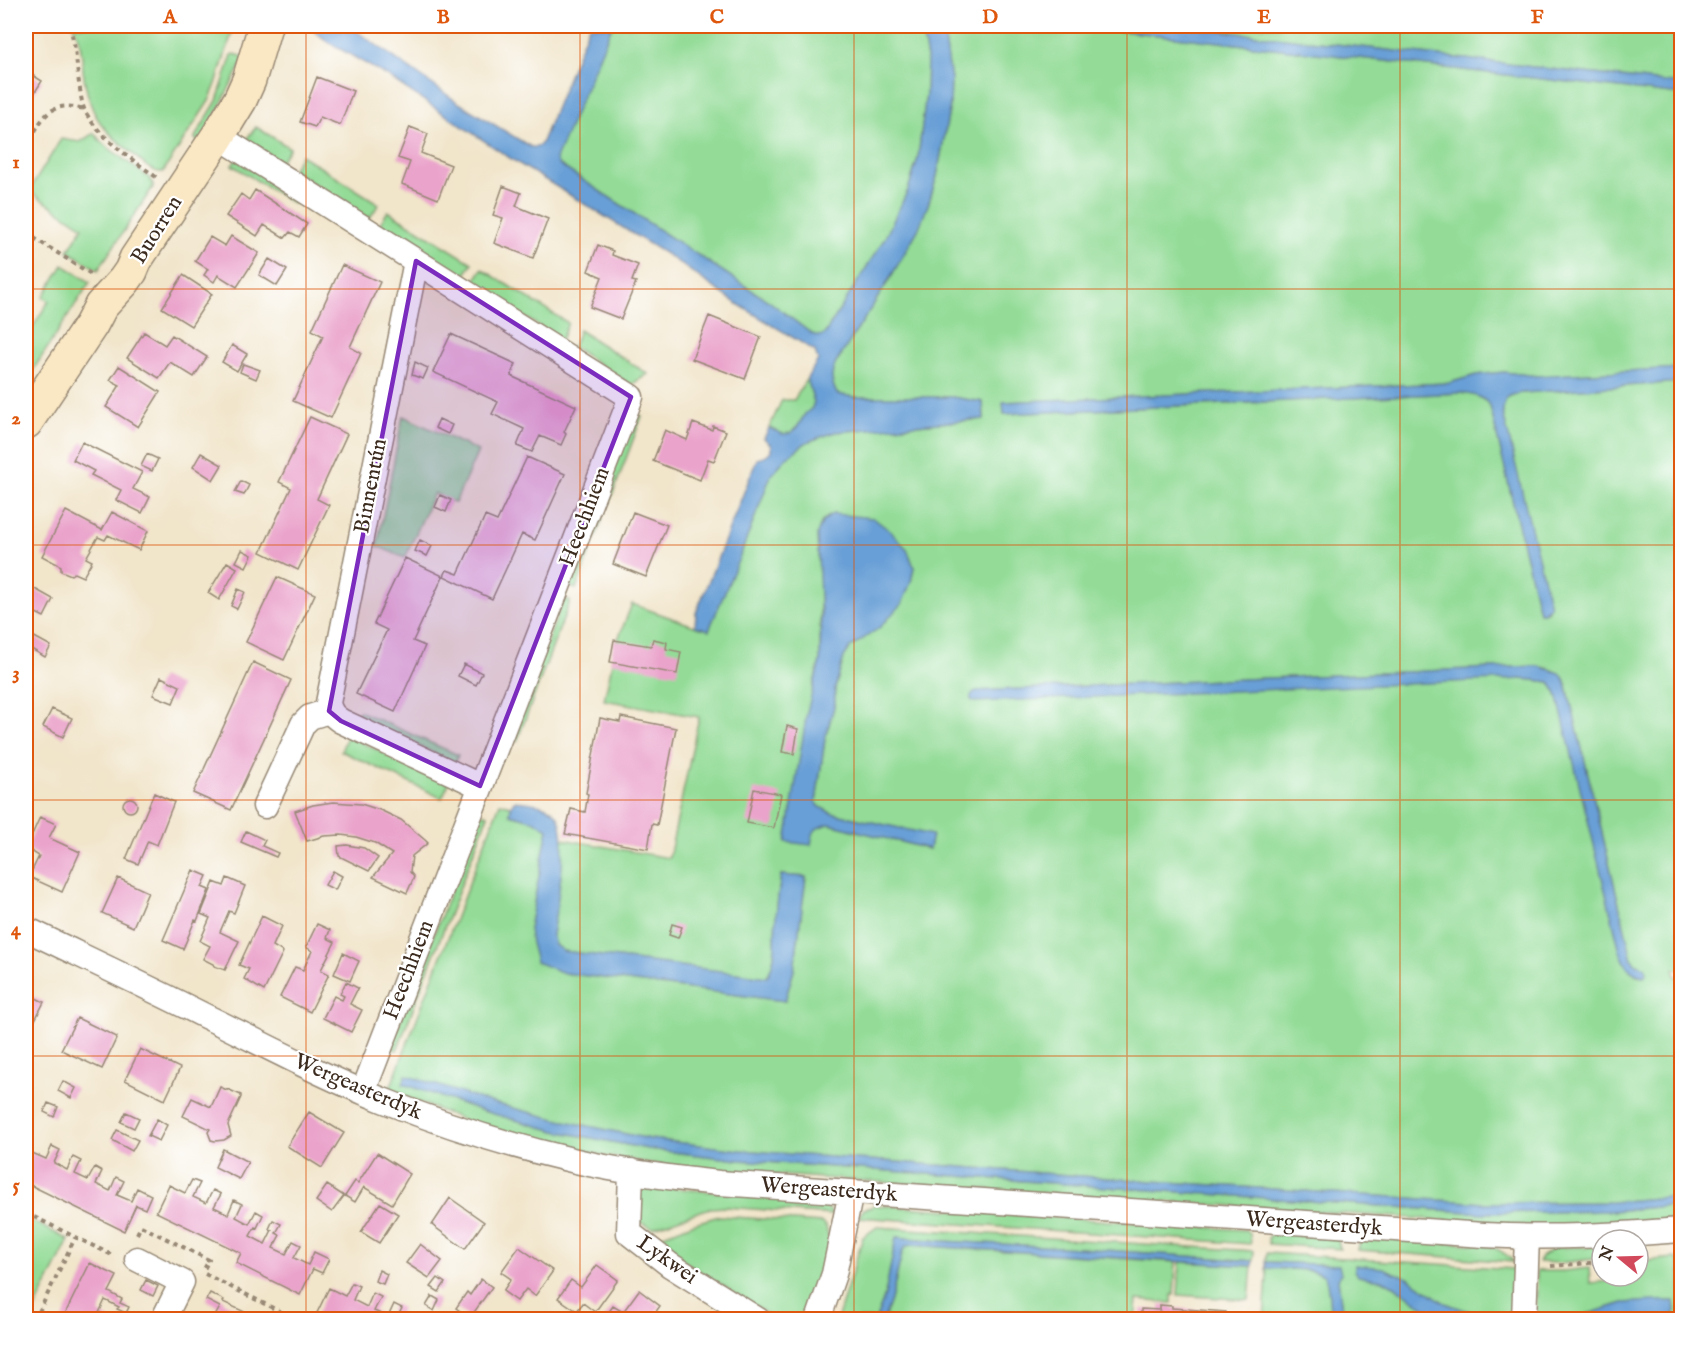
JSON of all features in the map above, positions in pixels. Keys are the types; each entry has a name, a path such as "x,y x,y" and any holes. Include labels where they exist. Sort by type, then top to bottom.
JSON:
{"street":[{"name":"Buorren","path":"26,422 102,306 128,276 135,259 240,100 249,80 265,26"},
{"name":"Heechhiem","path":"218,136 631,397 363,1092"},
{"name":"Binnentún","path":"329,711 330,695 416,261"},
{"path":"265,806 303,724 310,717 329,711 341,721 480,786"},
{"name":"Wergeasterdyk","path":"26,929 363,1092 426,1117 508,1144 576,1161 630,1171 719,1183 1527,1238 1608,1236 1682,1230"},
{"name":"Lykwei","path":"630,1171 629,1233 670,1265 758,1320"},
{"path":"818,1320 834,1274 851,1192"},
{"path":"1524,1320 1527,1238"},
{"path":"137,1259 182,1282 163,1320"}],"path":[{"path":"69,26 75,41 84,109 95,127 105,137 162,181"},
{"path":"26,147 45,115 54,108 75,106 84,109"},
{"path":"26,233 115,290"},
{"path":"26,1313 36,1319 75,1238"},
{"path":"1526,1265 1562,1266 1590,1263"},
{"path":"182,1282 194,1280 198,1282 203,1272 285,1314 282,1320"}],"highlighted area":[{"path":"416,261 631,397 480,786 341,721 329,711"}],"green space":[{"path":"73,26 234,26 209,101 163,172 155,171 143,163 104,127 92,109 85,85 81,47"},
{"path":"612,26 921,26 927,58 926,94 918,158 908,190 885,238 824,335 812,334 770,302 558,164 555,159"},
{"path":"943,26 1080,26 1681,95 1681,368 1537,376 1504,372 1476,375 1449,383 1004,402 1004,414 1460,393 1477,396 1490,406 1539,612 1544,612 1548,610 1503,413 1505,401 1509,396 1522,393 1681,382 1682,969 1674,969 1676,977 1682,977 1681,1220 1544,1227 688,1169 605,1156 480,1126 389,1091 500,803 511,806 510,814 535,821 548,829 529,929 564,973 785,1001 794,970 806,877 781,875 774,955 767,977 563,951 555,945 552,935 562,868 562,839 669,858 699,717 604,700 617,642 632,604 700,628 740,556 771,475 786,458 807,442 835,432 984,419 983,402 952,397 853,397 837,394 832,378 836,363 889,280 928,205 937,176 950,105 951,80","holes":["833,514 907,549 914,567 911,582 879,628 850,648 844,657 825,739 816,802 831,813 931,835 929,849 829,824 818,827 812,833 813,686 820,661 820,525 823,520","1538,666 1547,668 1560,675 1566,682 1632,959 1636,964 1645,967 1644,976 1637,975 1630,970 1557,694 1550,682 1524,679 976,691","403,1084 650,1139 740,1150 1107,1178 1484,1203 1612,1202 1679,1196 1680,1205 1612,1211 1483,1213 739,1160 648,1149 555,1131 483,1111"]},
{"path":"1179,26 1681,26 1681,84"},
{"path":"234,54 245,57 201,143 195,137 217,101"},
{"path":"256,127 290,148 280,162 246,140"},
{"path":"94,133 102,143 149,178 153,184 98,270 68,251 83,227 29,191 61,139 80,142"},
{"path":"301,155 379,204 369,219 292,170"},
{"path":"236,160 297,198 294,204 232,165"},
{"path":"388,211 472,263 463,278 379,225"},
{"path":"63,265 90,282 26,381 26,338 49,301 43,297"},
{"path":"482,269 568,323 561,340 472,284"},
{"path":"579,330 648,374 631,385 573,347"},
{"path":"807,378 814,402 812,409 805,414 791,433 783,434 769,428 782,400 794,400"},
{"path":"635,414 642,416 609,504 601,501"},
{"path":"403,416 478,451 455,503 434,493 405,558 377,546"},
{"path":"596,515 603,518 576,589 569,586"},
{"path":"564,599 570,601 517,741 510,738"},
{"path":"359,711 458,755 455,763 356,717"},
{"path":"347,736 449,783 442,798 341,751"},
{"path":"481,813 488,815 397,1050 390,1048"},
{"path":"655,1187 820,1200 834,1215 725,1207 710,1208 652,1228 640,1222 639,1189"},
{"path":"873,1205 1246,1230 1250,1234 1251,1244 858,1217 864,1209"},
{"path":"719,1216 822,1223 826,1227 830,1244 822,1278 810,1313 804,1319 777,1320 651,1240"},
{"path":"26,1218 69,1240 33,1313 26,1310 32,1294 26,1290"},
{"path":"877,1227 1254,1251 1253,1261 896,1237 885,1295 876,1319 837,1320 863,1237"},
{"path":"1275,1231 1337,1235 1340,1249 1269,1244 1268,1238"},
{"path":"1362,1237 1484,1245 1500,1251 1514,1262 1358,1250"},
{"path":"910,1245 1176,1262 1174,1295 1172,1295 1172,1303 1137,1300 1135,1319 884,1320 902,1253 905,1247"},
{"path":"1590,1246 1590,1259 1559,1263 1538,1262 1552,1248"},
{"path":"1267,1253 1514,1269 1513,1319 1490,1319 1445,1303 1408,1278 1358,1276 1382,1280 1428,1310 1453,1319 1343,1319 1338,1279 1339,1265 1266,1262"},
{"path":"1674,1258 1678,1260 1681,1277 1681,1319 1672,1319 1675,1312 1674,1301 1623,1303 1572,1319 1536,1320 1537,1271 1589,1268 1590,1288 1650,1288 1650,1261"},
{"path":"1180,1262 1252,1266 1249,1300 1178,1295"},
{"path":"1266,1268 1307,1270 1325,1277 1331,1319 1264,1320"}],"water":[{"path":"314,26 349,26 459,103 531,147 537,147 541,144 589,26 612,26 556,159 558,164 770,302 812,334 818,336 824,335 885,238 908,190 918,158 926,94 927,58 921,26 943,26 951,80 950,105 937,176 928,205 918,230 889,280 836,363 832,378 837,394 854,397 952,397 983,402 984,419 835,432 807,442 786,458 771,475 709,630 695,626 696,613 757,459 771,451 771,445 764,438 769,428 783,434 791,433 812,408 814,402 807,378 818,360 815,351 736,303 669,256 513,160 387,76 330,43 314,31"},
{"path":"1080,26 1179,26 1681,84 1681,95"},
{"path":"1681,368 1681,382 1522,393 1509,396 1505,401 1503,413 1550,606 1544,612 1539,612 1490,406 1477,396 1460,393 1004,414 1003,402 1449,383 1476,375 1504,372 1537,376"},
{"path":"833,514 873,518 889,530 907,549 914,567 902,604 879,628 850,648 844,657 825,739 816,802 831,813 932,835 929,849 829,824 815,830 811,845 786,842 807,712 820,661 821,615 817,535 822,523"},
{"path":"1538,666 1560,673 1566,682 1632,959 1636,964 1645,967 1647,972 1644,976 1631,971 1620,951 1557,694 1550,682 1524,679 975,702 971,700 972,694 976,691"},
{"path":"514,801 549,808 557,815 561,825 563,855 552,935 555,945 563,951 767,977 774,955 781,875 806,877 794,970 785,1001 564,973 536,962 529,929 548,829 535,821 510,814"},
{"path":"406,1075 486,1101 555,1119 650,1139 740,1150 1107,1178 1484,1203 1612,1202 1679,1196 1680,1205 1612,1211 1483,1213 739,1160 648,1149 555,1131 483,1111 403,1084"},
{"path":"896,1237 1253,1261 1252,1266 910,1245 905,1247 902,1253 884,1319 876,1319 885,1295"},
{"path":"1266,1262 1339,1265 1341,1274 1338,1279 1343,1319 1331,1319 1328,1286 1325,1277 1321,1274 1307,1270 1266,1268"},
{"path":"1355,1265 1383,1268 1408,1278 1445,1303 1490,1319 1453,1319 1428,1310 1382,1280 1358,1276"},
{"path":"1674,1301 1675,1312 1672,1319 1572,1319 1623,1303"}],"building":[{"path":"26,71 42,81 26,106"},
{"path":"317,77 353,91 340,125 320,117 315,127 300,122"},
{"path":"410,127 428,134 421,153 451,165 438,199 402,184 410,162 398,158"},
{"path":"503,186 521,193 516,206 548,219 533,258 494,243 503,218 493,215"},
{"path":"255,190 307,224 299,237 290,232 285,238 264,225 257,236 226,216 241,194 249,200"},
{"path":"231,236 259,253 237,287 218,275 214,282 204,275 208,269 195,261 210,237 225,246"},
{"path":"598,245 613,251 612,255 638,265 632,281 636,282 621,319 590,307 602,277 588,271"},
{"path":"269,259 287,270 277,286 259,275"},
{"path":"342,265 380,282 350,347 361,353 331,418 293,401 323,336 312,330"},
{"path":"183,275 212,294 191,326 162,308"},
{"path":"709,316 761,337 745,379 692,359"},
{"path":"144,332 165,345 172,335 207,357 194,377 170,362 159,378 127,358"},
{"path":"451,334 516,364 511,376 576,406 564,432 566,434 561,445 540,436 532,452 517,446 524,429 492,414 498,402 433,372"},
{"path":"232,345 247,354 237,371 222,362"},
{"path":"415,362 428,368 423,379 412,375"},
{"path":"243,364 260,370 256,379 240,372"},
{"path":"119,366 160,392 138,427 106,407 120,385 110,380"},
{"path":"310,417 347,434 317,499 329,505 298,570 261,552 291,488 279,482"},
{"path":"439,419 452,425 448,434 435,428"},
{"path":"693,423 712,430 713,426 726,431 714,461 708,459 700,480 653,461 665,430 687,440"},
{"path":"82,442 142,472 133,489 150,497 142,513 116,500 121,490 91,475 94,471 73,460"},
{"path":"201,453 222,465 213,480 193,467"},
{"path":"147,454 158,459 152,471 141,466"},
{"path":"527,457 565,474 535,540 522,534 492,599 444,576 447,570 458,574 485,516 497,521"},
{"path":"241,481 249,485 244,495 235,492"},
{"path":"440,495 451,500 446,512 435,507"},
{"path":"66,511 102,530 112,512 148,531 139,550 108,535 105,540 98,537 86,558 92,561 83,577 74,573 71,575 61,571 61,566 42,556"},
{"path":"633,512 667,525 646,577 613,564"},
{"path":"420,540 432,546 427,556 415,551"},
{"path":"242,550 252,555 246,567 236,562"},
{"path":"405,558 443,576 413,641 425,646 395,712 356,694 387,630 374,624"},
{"path":"227,562 237,568 219,600 208,593"},
{"path":"277,577 315,594 284,660 246,642"},
{"path":"26,584 53,599 44,617 26,608"},
{"path":"238,589 245,592 237,609 231,606"},
{"path":"29,634 51,646 45,657 26,646"},
{"path":"653,639 667,642 666,649 681,652 677,674 610,662 614,640 651,646"},
{"path":"253,662 291,680 231,810 193,793"},
{"path":"464,664 482,673 476,685 458,676"},
{"path":"161,677 180,686 173,703 153,695"},
{"path":"52,709 72,718 63,737 43,727"},
{"path":"621,717 676,728 657,825 652,824 648,849 565,834 571,809 585,812 588,794 586,793 600,718 620,722"},
{"path":"787,726 798,729 794,754 782,752"},
{"path":"754,789 781,794 774,828 747,823"},
{"path":"154,793 174,802 157,845 148,841 138,864 126,859"},
{"path":"130,798 135,800 137,805 135,810 130,812 125,810 123,805 125,800"},
{"path":"333,802 361,804 380,810 401,820 428,843 412,856 410,872 414,877 407,893 373,877 392,854 375,843 341,835 324,836 307,841 295,811"},
{"path":"40,817 56,824 49,838 80,852 62,892 29,877 39,856 26,848"},
{"path":"246,831 265,840 262,846 278,853 276,857 241,842"},
{"path":"338,846 364,848 378,858 369,871 339,856"},
{"path":"193,870 207,876 202,887 209,890 183,949 163,940"},
{"path":"333,871 342,876 335,890 325,885"},
{"path":"118,878 148,892 133,927 102,913"},
{"path":"227,878 245,886 234,913 229,911 220,932 239,941 225,970 203,959 210,946 200,941 210,918 201,914 214,882 224,886"},
{"path":"262,916 282,926 273,946 283,952 264,991 244,979 249,969 239,965"},
{"path":"317,924 330,930 327,938 335,942 321,970 329,974 310,1012 280,997 295,967 303,970 312,951 306,947"},
{"path":"672,924 682,927 678,938 669,935"},
{"path":"343,953 359,961 350,981 334,974"},
{"path":"346,982 358,988 350,1004 362,1010 351,1032 323,1018 334,996 342,1000 344,996 340,994"},
{"path":"26,993 44,1002 31,1028 34,1029 26,1045"},
{"path":"77,1018 117,1037 102,1069 61,1050"},
{"path":"140,1049 180,1068 165,1100 125,1080"},
{"path":"63,1081 76,1088 71,1098 58,1091"},
{"path":"220,1087 241,1095 241,1097 228,1125 231,1136 215,1141 211,1140 208,1132 210,1129 183,1116 192,1098 211,1107"},
{"path":"48,1103 58,1107 54,1117 44,1112"},
{"path":"126,1112 139,1118 134,1128 121,1122"},
{"path":"309,1112 344,1133 322,1168 287,1146"},
{"path":"157,1119 167,1125 159,1141 148,1136"},
{"path":"117,1130 138,1140 132,1151 112,1140"},
{"path":"52,1146 60,1150 54,1163 67,1170 73,1157 81,1161 75,1174 88,1180 95,1167 102,1171 96,1184 110,1191 116,1177 124,1181 117,1195 131,1201 137,1188 151,1195 145,1209 136,1205 124,1231 26,1183 26,1160 30,1152 46,1159"},
{"path":"223,1149 248,1162 239,1179 215,1167"},
{"path":"377,1153 410,1174 392,1204 364,1187 355,1202 345,1196 355,1181 358,1183"},
{"path":"192,1180 200,1183 193,1197 206,1203 213,1190 221,1194 214,1207 228,1214 234,1200 242,1204 236,1217 249,1224 256,1211 263,1215 250,1236 265,1244 272,1230 269,1229 273,1220 281,1224 276,1233 280,1235 273,1248 286,1254 293,1241 301,1245 294,1258 308,1265 314,1252 329,1259 322,1273 313,1269 300,1295 236,1263 241,1253 156,1212 169,1185 185,1193"},
{"path":"327,1185 344,1196 332,1212 316,1201"},
{"path":"450,1198 484,1222 465,1249 432,1225"},
{"path":"380,1203 398,1214 379,1243 361,1232"},
{"path":"420,1244 442,1261 429,1278 406,1263"},
{"path":"519,1247 553,1271 535,1296 526,1289 517,1301 503,1291 511,1279 501,1272"},
{"path":"90,1263 117,1276 109,1292 122,1299 120,1303 129,1307 126,1313 105,1300 99,1313 111,1320 62,1320"},
{"path":"597,1265 618,1280 595,1312 583,1303 577,1311 558,1298 571,1280 581,1287"},
{"path":"379,1270 387,1274 383,1284 375,1281"},
{"path":"438,1278 445,1283 439,1292 431,1287"},
{"path":"481,1279 492,1287 470,1318 456,1308 467,1292 470,1295"},
{"path":"146,1280 158,1286 153,1296 141,1290"},
{"path":"352,1283 359,1286 353,1300 367,1307 373,1293 381,1297 374,1311 388,1317 394,1304 402,1308 396,1320 325,1320 316,1315 329,1288 345,1296"},
{"path":"639,1290 660,1306 650,1320 603,1320 613,1306 623,1312"},
{"path":"210,1293 249,1314 246,1320 213,1320 220,1307 206,1300"},
{"path":"432,1296 439,1300 434,1311 426,1306"},
{"path":"1160,1305 1226,1312 1226,1320 1141,1320 1141,1309 1160,1310"}]}
